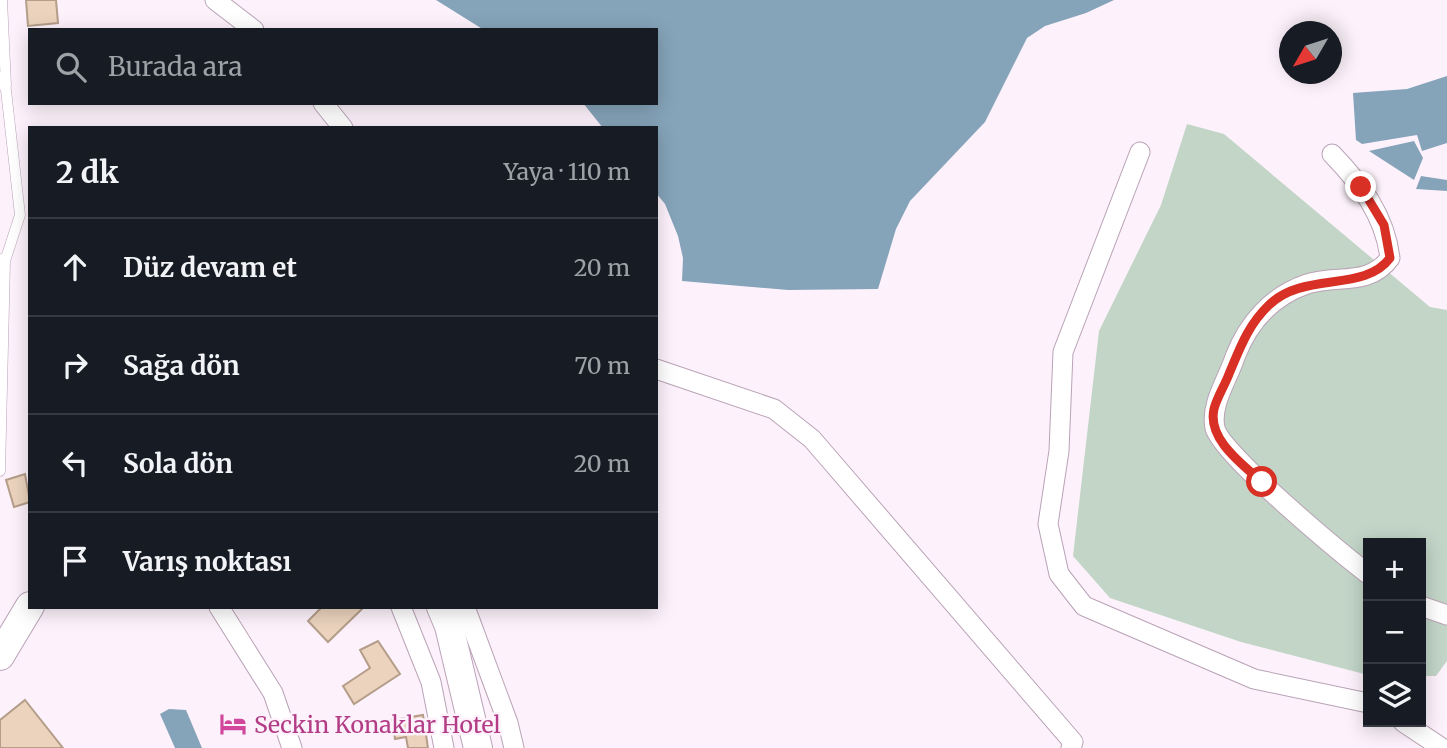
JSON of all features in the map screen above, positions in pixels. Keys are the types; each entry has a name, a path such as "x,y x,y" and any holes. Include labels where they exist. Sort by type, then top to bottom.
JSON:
{"main road":[{"path":"0,656 28,609"},
{"path":"442,609 450,626 478,748"}],"street":[{"path":"215,0 251,28"},
{"path":"325,105 341,126"},
{"path":"1140,152 1063,352 1059,451 1048,524 1059,574 1084,606 1254,679 1363,702"},
{"path":"1332,154 1371,202 1387,236 1390,258 1383,269 1366,277 1308,284 1270,303 1242,340 1214,410 1215,428 1220,440 1240,462 1363,570"},
{"path":"658,370 774,409 812,439 1073,743 1071,748"},
{"path":"1426,608 1447,615"},
{"path":"220,609 273,693 292,748"},
{"path":"402,609 431,682 444,748"},
{"path":"466,609 508,723 514,748"},
{"path":"1410,727 1442,748"}],"lane":[{"path":"0,471 3,260 20,215 6,90 2,0"},
{"path":"0,77 6,90"}],"green space":[{"path":"1187,124 1224,134 1430,307 1447,310 1447,661 1436,676 1426,676 1426,538 1363,538 1363,674 1241,642 1110,598 1073,556 1099,331 1161,205"}],"water":[{"path":"436,0 1114,0 1086,13 1045,26 1027,38 985,122 910,201 896,229 878,289 788,290 682,281 683,258 678,236 665,204 658,195 658,126 601,126 585,105 658,105 658,28 481,28"},
{"path":"1447,76 1447,143 1422,151 1417,135 1362,144 1356,140 1353,93 1407,89"},
{"path":"1414,141 1423,158 1414,180 1369,151"},
{"path":"1421,176 1447,180 1447,191 1416,189"},
{"path":"169,709 186,710 202,748 175,748 160,714"}],"building":[{"path":"26,0 56,0 58,23 28,26"},
{"path":"25,474 28,503 14,507 6,480"},
{"path":"320,609 362,609 328,642 308,621"},
{"path":"378,641 400,674 354,704 343,686 370,668 360,650"},
{"path":"25,700 63,748 0,748 0,720"},
{"path":"423,715 428,748 408,748 406,737 395,739 392,720"}],"place":[{"name":"Seckin Konaklar Hotel","path":"233,724"}],"route":[{"path":"1262,482 1220,440 1215,428 1214,410 1242,340 1270,303 1308,284 1366,277 1383,269 1390,258 1387,236 1384,225 1361,187"}]}
